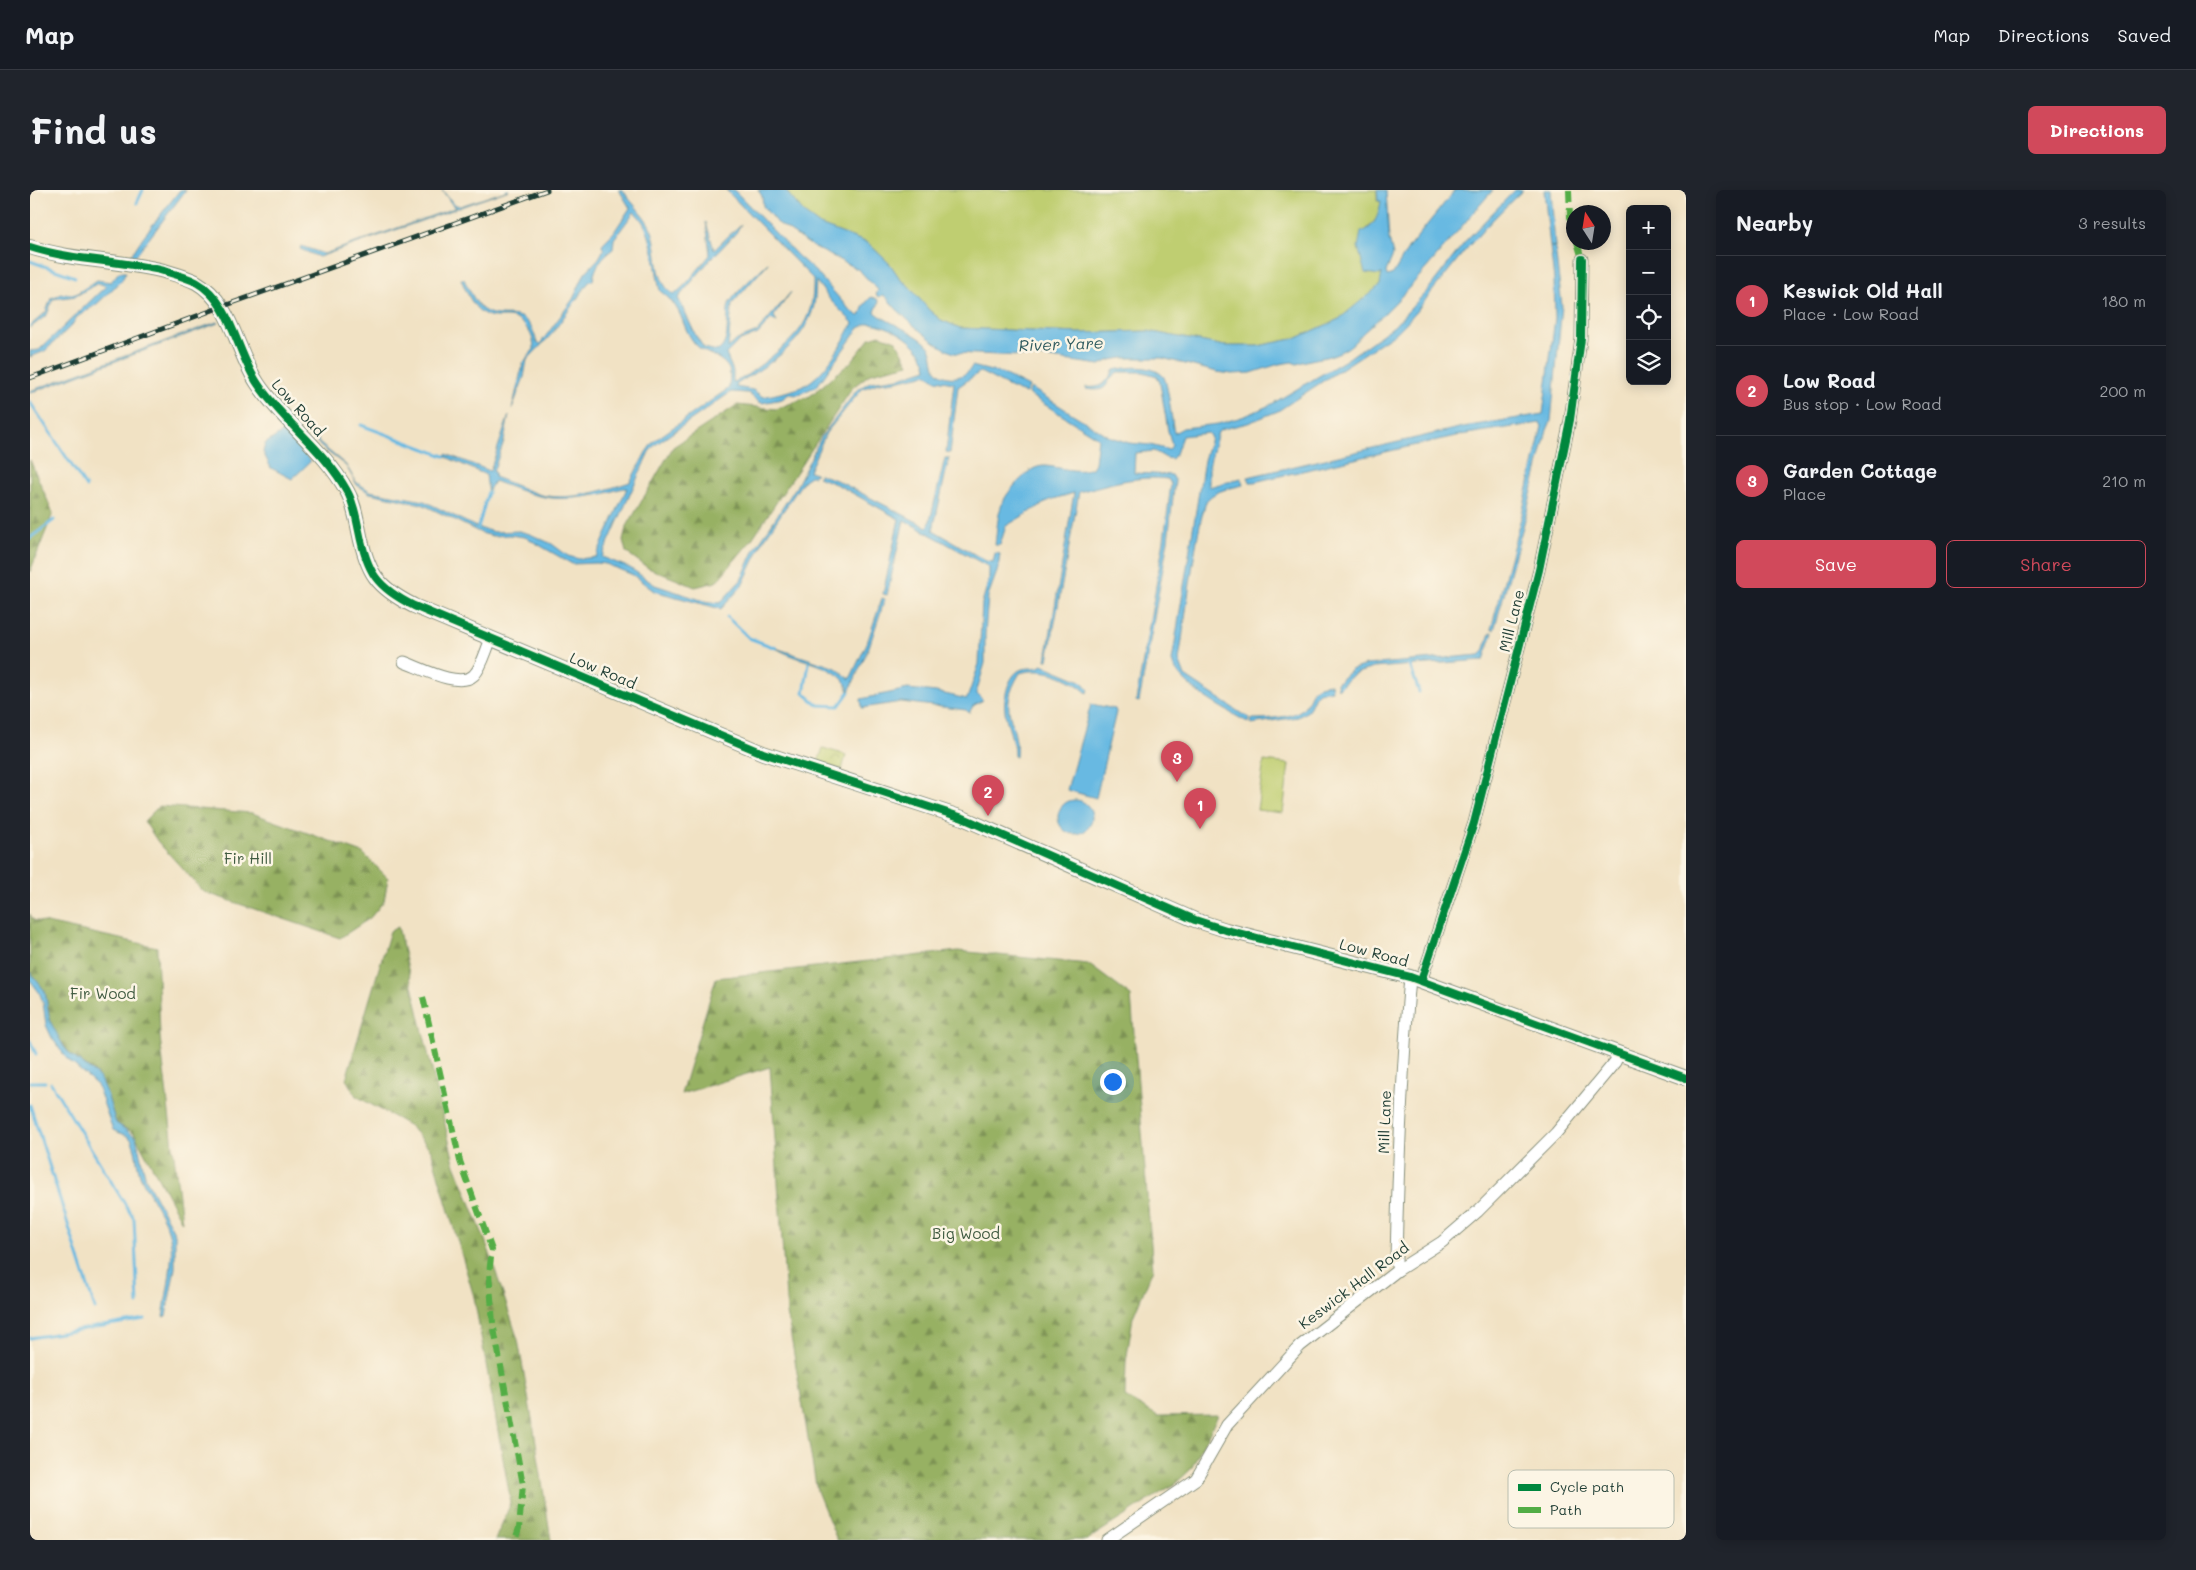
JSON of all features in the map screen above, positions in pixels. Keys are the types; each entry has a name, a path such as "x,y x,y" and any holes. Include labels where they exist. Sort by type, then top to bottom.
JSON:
{"street":[{"name":"Low Road","path":"30,246 66,256 120,263 174,274 196,282 214,296 229,322 243,357 258,384 279,410 329,463 339,477 349,494 356,514 366,561 380,584 392,595 491,639 763,753 963,818 1195,920 1226,930 1416,979 1686,1078"},
{"name":"Mill Lane","path":"1398,1270 1396,1261 1397,1209 1403,1067 1416,979 1474,822 1540,570 1570,420 1581,339 1582,260"},
{"path":"404,662 453,680 464,680 474,674 491,639"},
{"name":"Keswick Hall Road","path":"1107,1540 1196,1479 1227,1425 1300,1346 1398,1270 1442,1242 1478,1211 1556,1132 1615,1062 1618,1053"}],"green space":[{"path":"785,190 1377,190 1377,201 1381,201 1379,212 1377,218 1365,231 1383,277 1380,285 1373,292 1339,319 1297,338 1258,346 1225,346 1148,331 1079,333 960,328 941,320 929,310 907,284 901,280 890,264 868,243 820,225 805,214"},
{"path":"880,335 896,341 909,364 871,373 853,387 750,542 716,582 695,587 648,568 626,552 623,540 626,528 673,447 737,405 776,409 810,396 851,362 870,338"},
{"path":"30,460 53,513 30,572"},
{"path":"823,748 846,755 842,770 818,762"},
{"path":"1264,761 1289,764 1283,813 1257,810"},
{"name":"Fir Hill","path":"159,806 252,813 363,853 388,878 384,901 370,918 340,938 204,892 158,842 144,821"},
{"name":"Fir Wood","path":"30,914 33,920 157,947 160,1037 182,1222 134,1133 116,1123 107,1094 97,1074 71,1055 58,1037 50,1021 45,991 30,972"},
{"path":"398,927 454,1162 487,1245 518,1340 551,1540 495,1540 511,1503 474,1297 431,1150 410,1126 356,1096 346,1079 390,931"},
{"name":"Big Wood","path":"958,951 1088,964 1131,996 1153,1269 1133,1317 1126,1362 1125,1397 1158,1416 1218,1415 1191,1469 1176,1483 1087,1540 837,1540 817,1491 787,1313 770,1067 681,1094 716,978"}],"water":[{"path":"180,190 186,190 132,261 128,260 143,237"},
{"path":"442,190 454,204 460,206 509,190 319,257 300,249 301,246 324,254 457,207 453,206"},
{"path":"619,190 623,190 649,225 654,239 660,274 667,289 674,295 686,284 710,255 706,222 714,250 741,224 736,233 678,298 696,336 704,348 717,351 722,348 725,343 728,309 731,300 769,262 732,304 728,348 737,340 757,332 791,292 774,316 777,322 771,319 758,334 738,342 726,354 733,371 733,382 744,377 773,355 793,338 800,329 810,308 813,295 813,279 726,190 734,190 817,273 847,307 858,316 860,316 864,305 871,297 877,299 879,302 875,312 926,343 930,348 936,370 942,375 955,377 963,375 972,366 1003,374 1029,387 1026,393 1021,392 980,372 958,387 950,453 946,452 954,383 936,380 927,374 878,383 862,389 826,433 809,471 816,473 814,476 804,480 763,541 742,586 721,609 654,591 633,575 606,564 572,564 525,537 510,535 493,536 481,533 422,504 370,493 357,485 346,466 320,446 312,435 313,432 316,432 319,443 346,465 356,482 370,491 424,501 478,528 495,532 519,531 530,534 552,544 568,556 579,559 596,557 627,488 581,497 555,498 533,495 494,481 488,492 486,475 444,456 446,454 490,471 509,415 504,441 493,472 495,473 494,477 538,494 560,497 596,492 630,482 654,441 729,388 729,368 720,359 696,345 674,305 660,291 649,237 640,218 634,212 614,239 613,249 595,270 593,280 589,282 551,335 527,360 524,377 512,409 523,363 534,349 532,337 529,331 517,319 488,316 481,312 472,302 461,279 464,279 474,299 482,309 498,315 513,315 527,321 537,343 540,344 573,299 585,273 599,258 604,249 602,247 603,243 614,232 630,208","holes":["816,281 831,301 853,323 827,366 805,385 785,392 763,397 753,390 736,387 737,384 781,354 799,335 807,324 813,308","869,323 887,328 905,337 920,352 925,360 927,369 899,378 870,382 857,390 822,436 796,487 755,549 741,580 720,603 704,601 655,585 630,568 602,557 649,452 655,445 731,392 748,393 762,403 782,399 789,394 797,395 817,386 859,328"]},
{"name":"River Yare","path":"758,190 785,190 805,214 820,225 868,243 890,264 901,280 907,284 929,310 941,320 960,328 1079,333 1148,331 1225,346 1258,346 1297,338 1339,319 1380,285 1382,273 1380,275 1365,273 1358,247 1361,232 1373,224 1377,215 1381,201 1378,201 1377,190 1386,190 1389,239 1393,255 1386,272 1387,276 1393,274 1409,247 1455,190 1493,190 1399,299 1347,348 1338,353 1297,364 1292,362 1279,364 1251,373 1232,374 1162,358 1123,358 1110,360 1100,365 1043,357 954,353 937,344 918,329 886,297 876,295 878,290 859,270 812,246 775,221 763,206 762,196"},
{"path":"1515,190 1523,190 1474,240 1417,311 1397,332 1278,411 1218,432 1209,466 1209,487 1241,478 1243,485 1215,493 1208,499 1204,508 1195,549 1179,660 1185,676 1250,718 1249,723 1216,705 1193,689 1176,671 1172,661 1204,460 1211,438 1208,433 1182,436 1176,454 1172,459 1166,458 1154,451 1135,453 1134,473 1172,475 1175,480 1168,540 1139,702 1136,701 1164,540 1171,484 1168,479 1134,479 1079,492 1048,660 1046,660 1074,493 1050,500 1006,526 1000,545 995,545 999,516 1008,494 1032,469 1045,466 1075,470 1092,468 1095,463 1098,438 1028,394 1031,388 1108,436 1129,443 1150,445 1169,450 1172,445 1157,376 1143,372 1118,372 1104,388 1094,390 1086,389 1086,387 1100,386 1114,370 1139,367 1158,372 1165,379 1167,386 1174,433 1183,428 1218,424 1245,416 1270,405 1346,360 1394,326 1427,291 1468,238"},
{"path":"1544,190 1551,190 1555,246 1550,247"},
{"path":"1550,247 1555,247 1562,306 1551,421 1494,630 1491,629 1522,514 1542,426 1540,423 1460,435 1254,482 1250,482 1248,477 1463,427 1543,414 1555,318 1554,279"},
{"path":"119,272 126,272 122,280 97,304 77,317 72,325 45,351 30,357 30,351 39,350 106,286 98,283 76,296 53,299 47,315 30,328 46,312 51,298 61,294 76,294 97,280 111,282"},
{"path":"218,323 30,393 30,391"},
{"path":"284,431 311,461 292,479 271,468 263,452 265,444"},
{"path":"945,458 949,458 933,530 986,561 993,562 995,553 1000,554 998,569 988,596 985,663 977,690 977,694 983,700 973,706 969,713 966,710 901,702 862,708 861,699 908,689 936,692 967,699 979,664 982,603 989,579 989,567 904,520 887,595 883,594 899,519 838,485 818,477 819,474 836,480 927,527"},
{"path":"882,598 885,599 869,647 849,692 845,683 829,669 776,648 836,668 850,679 867,643"},
{"path":"1490,633 1493,633 1484,660 1373,668 1354,674 1338,689 1337,683 1351,670 1366,665 1480,655 1484,651"},
{"path":"1043,665 1081,681 1089,690 1087,693 1073,682 1056,674 1038,671 1020,673 1009,698 1010,716 1015,734 1016,757 1014,756 1013,743 1005,711 1007,689 1014,674 1018,671"},
{"path":"1331,684 1332,690 1319,692 1308,711 1298,717 1251,724 1252,719 1287,716 1300,711 1308,702 1315,688"},
{"path":"1091,704 1115,709 1116,712 1096,798 1067,790"},
{"path":"1075,800 1087,805 1092,817 1087,829 1075,834 1063,829 1058,817 1063,805"},
{"path":"30,972 45,991 50,1021 64,1047 71,1055 99,1077 107,1094 116,1123 136,1137 146,1179 175,1234 175,1268 166,1316 163,1317 170,1277 171,1256 168,1229 141,1178 132,1141 126,1135 113,1130 97,1085 67,1059 52,1038 46,1025 43,1002 39,992 30,980"}],"waterway":[{"path":"137,203 143,190"},
{"path":"30,261 75,277"},
{"path":"30,402 86,487"},
{"path":"361,425 444,456"},
{"path":"478,528 488,492"},
{"path":"30,538 54,520"},
{"path":"727,617 749,638 776,648"},
{"path":"809,663 804,693 818,705 839,706 849,692"},
{"path":"1410,665 1419,692"},
{"path":"30,1041 36,1054"},
{"path":"30,1082 45,1082"},
{"path":"51,1083 134,1219 138,1304"},
{"path":"30,1105 95,1309"},
{"path":"30,1338 145,1319"}],"railway":[{"path":"30,378 547,190"}],"marked path":[{"path":"1569,190 1570,205"},
{"path":"1579,250 1582,259"},
{"path":"423,997 460,1161 492,1250 489,1273 493,1323 523,1485 519,1528 515,1540"}],"cycle path":[{"path":"30,247 46,252 164,271 192,280 208,291 226,315 250,371 258,384 268,398 327,462 347,491 354,510 362,545 375,577 390,592 414,606 763,753 963,818 1195,920 1226,930 1410,977 1686,1078"},
{"path":"1421,981 1474,823 1539,570 1570,420 1581,339 1582,259"}],"place":[{"name":"Garden Cottage","path":"1177,782"},
{"name":"Low Road","path":"988,816"},
{"name":"Keswick Old Hall","path":"1200,829"}]}
